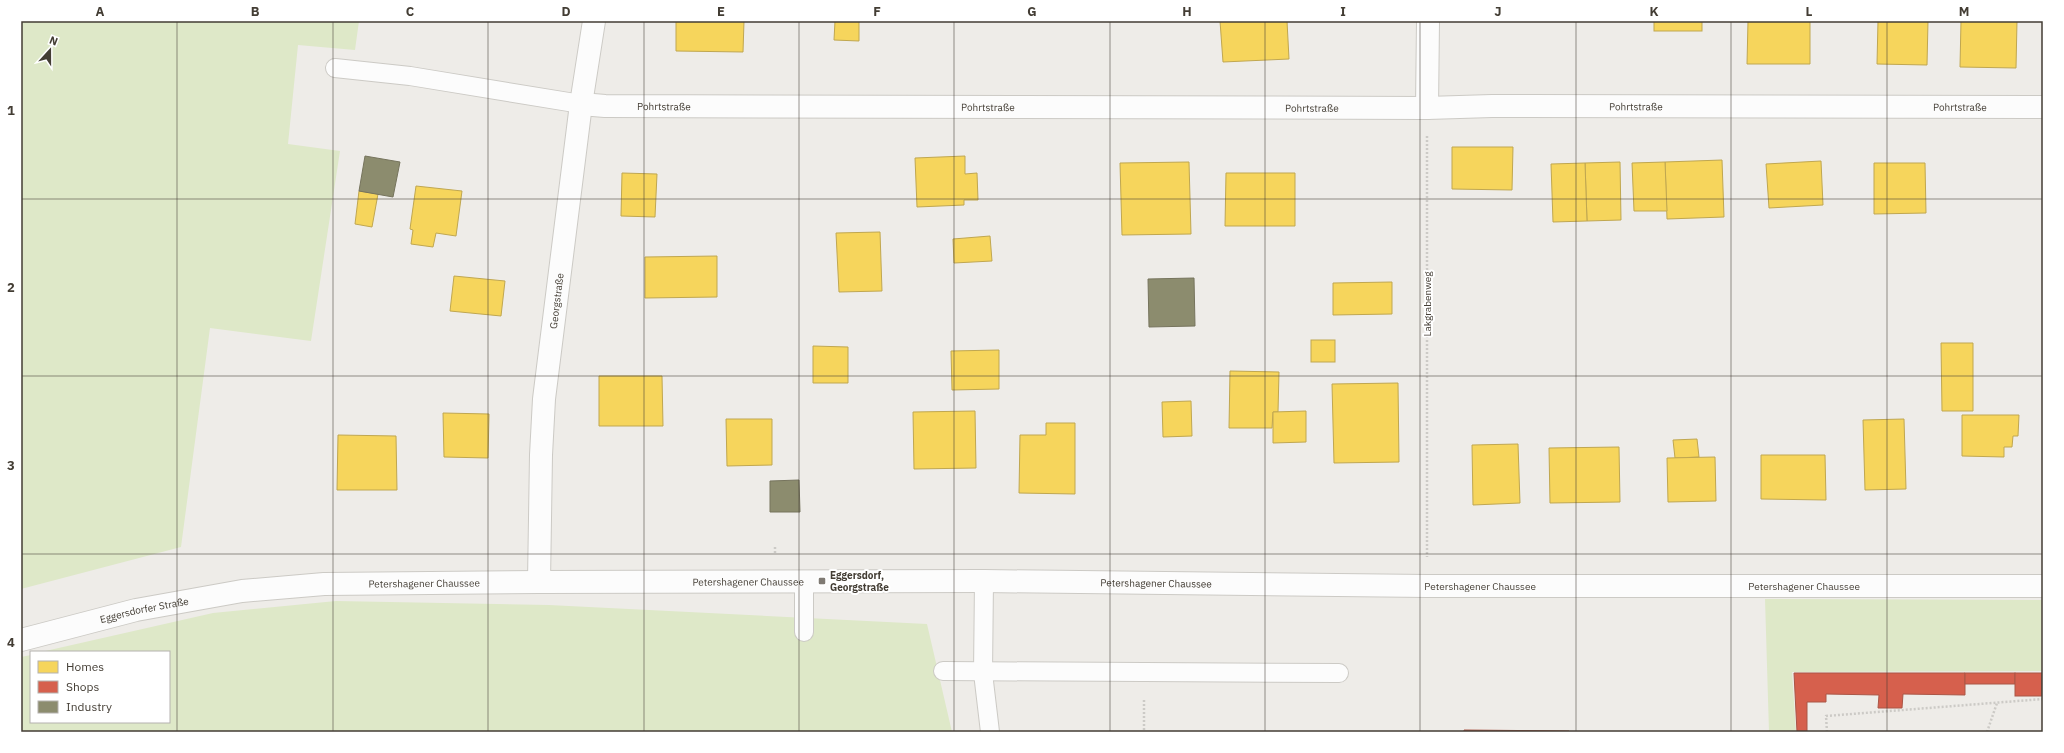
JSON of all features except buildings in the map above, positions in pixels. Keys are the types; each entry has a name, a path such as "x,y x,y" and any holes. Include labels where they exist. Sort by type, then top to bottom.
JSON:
{"street":[{"name":"Georgstraße","path":"539,582 541,455 544,399 581,104 594,21"},
{"path":"1426,108 1428,21"},
{"name":"Pohrtstraße","path":"581,104 605,106 1426,108 1492,106 2043,107"},
{"name":"Petershagener Chaussee","path":"270,588 324,584 984,581 1426,586 2043,586"},
{"name":"Eggersdorfer Straße","path":"21,640 136,610 242,590 270,588"}],"lane":[{"path":"335,68 410,76 581,104"},
{"path":"984,581 984,673 990,732"},
{"path":"804,582 804,632"},
{"path":"943,671 984,673 1339,673"}],"path":[{"name":"Lakgrabenweg","path":"1426,108 1426,586"},
{"path":"1144,673 1144,732"},
{"path":"1827,732 1826,716 2043,699"},
{"path":"1987,732 1997,703"}],"green space":[{"path":"21,21 359,21 355,50 298,45 288,144 340,151 311,341 210,328 181,547 21,589"},
{"path":"1765,599 2043,600 2043,671 1792,672 1796,732 1769,732"},
{"path":"336,601 549,605 927,624 952,732 21,732 21,657 30,655 30,723 170,723 170,651 45,651 213,613"}],"place":[{"name":"Eggersdorf, Georgstraße","path":"822,581"}]}
